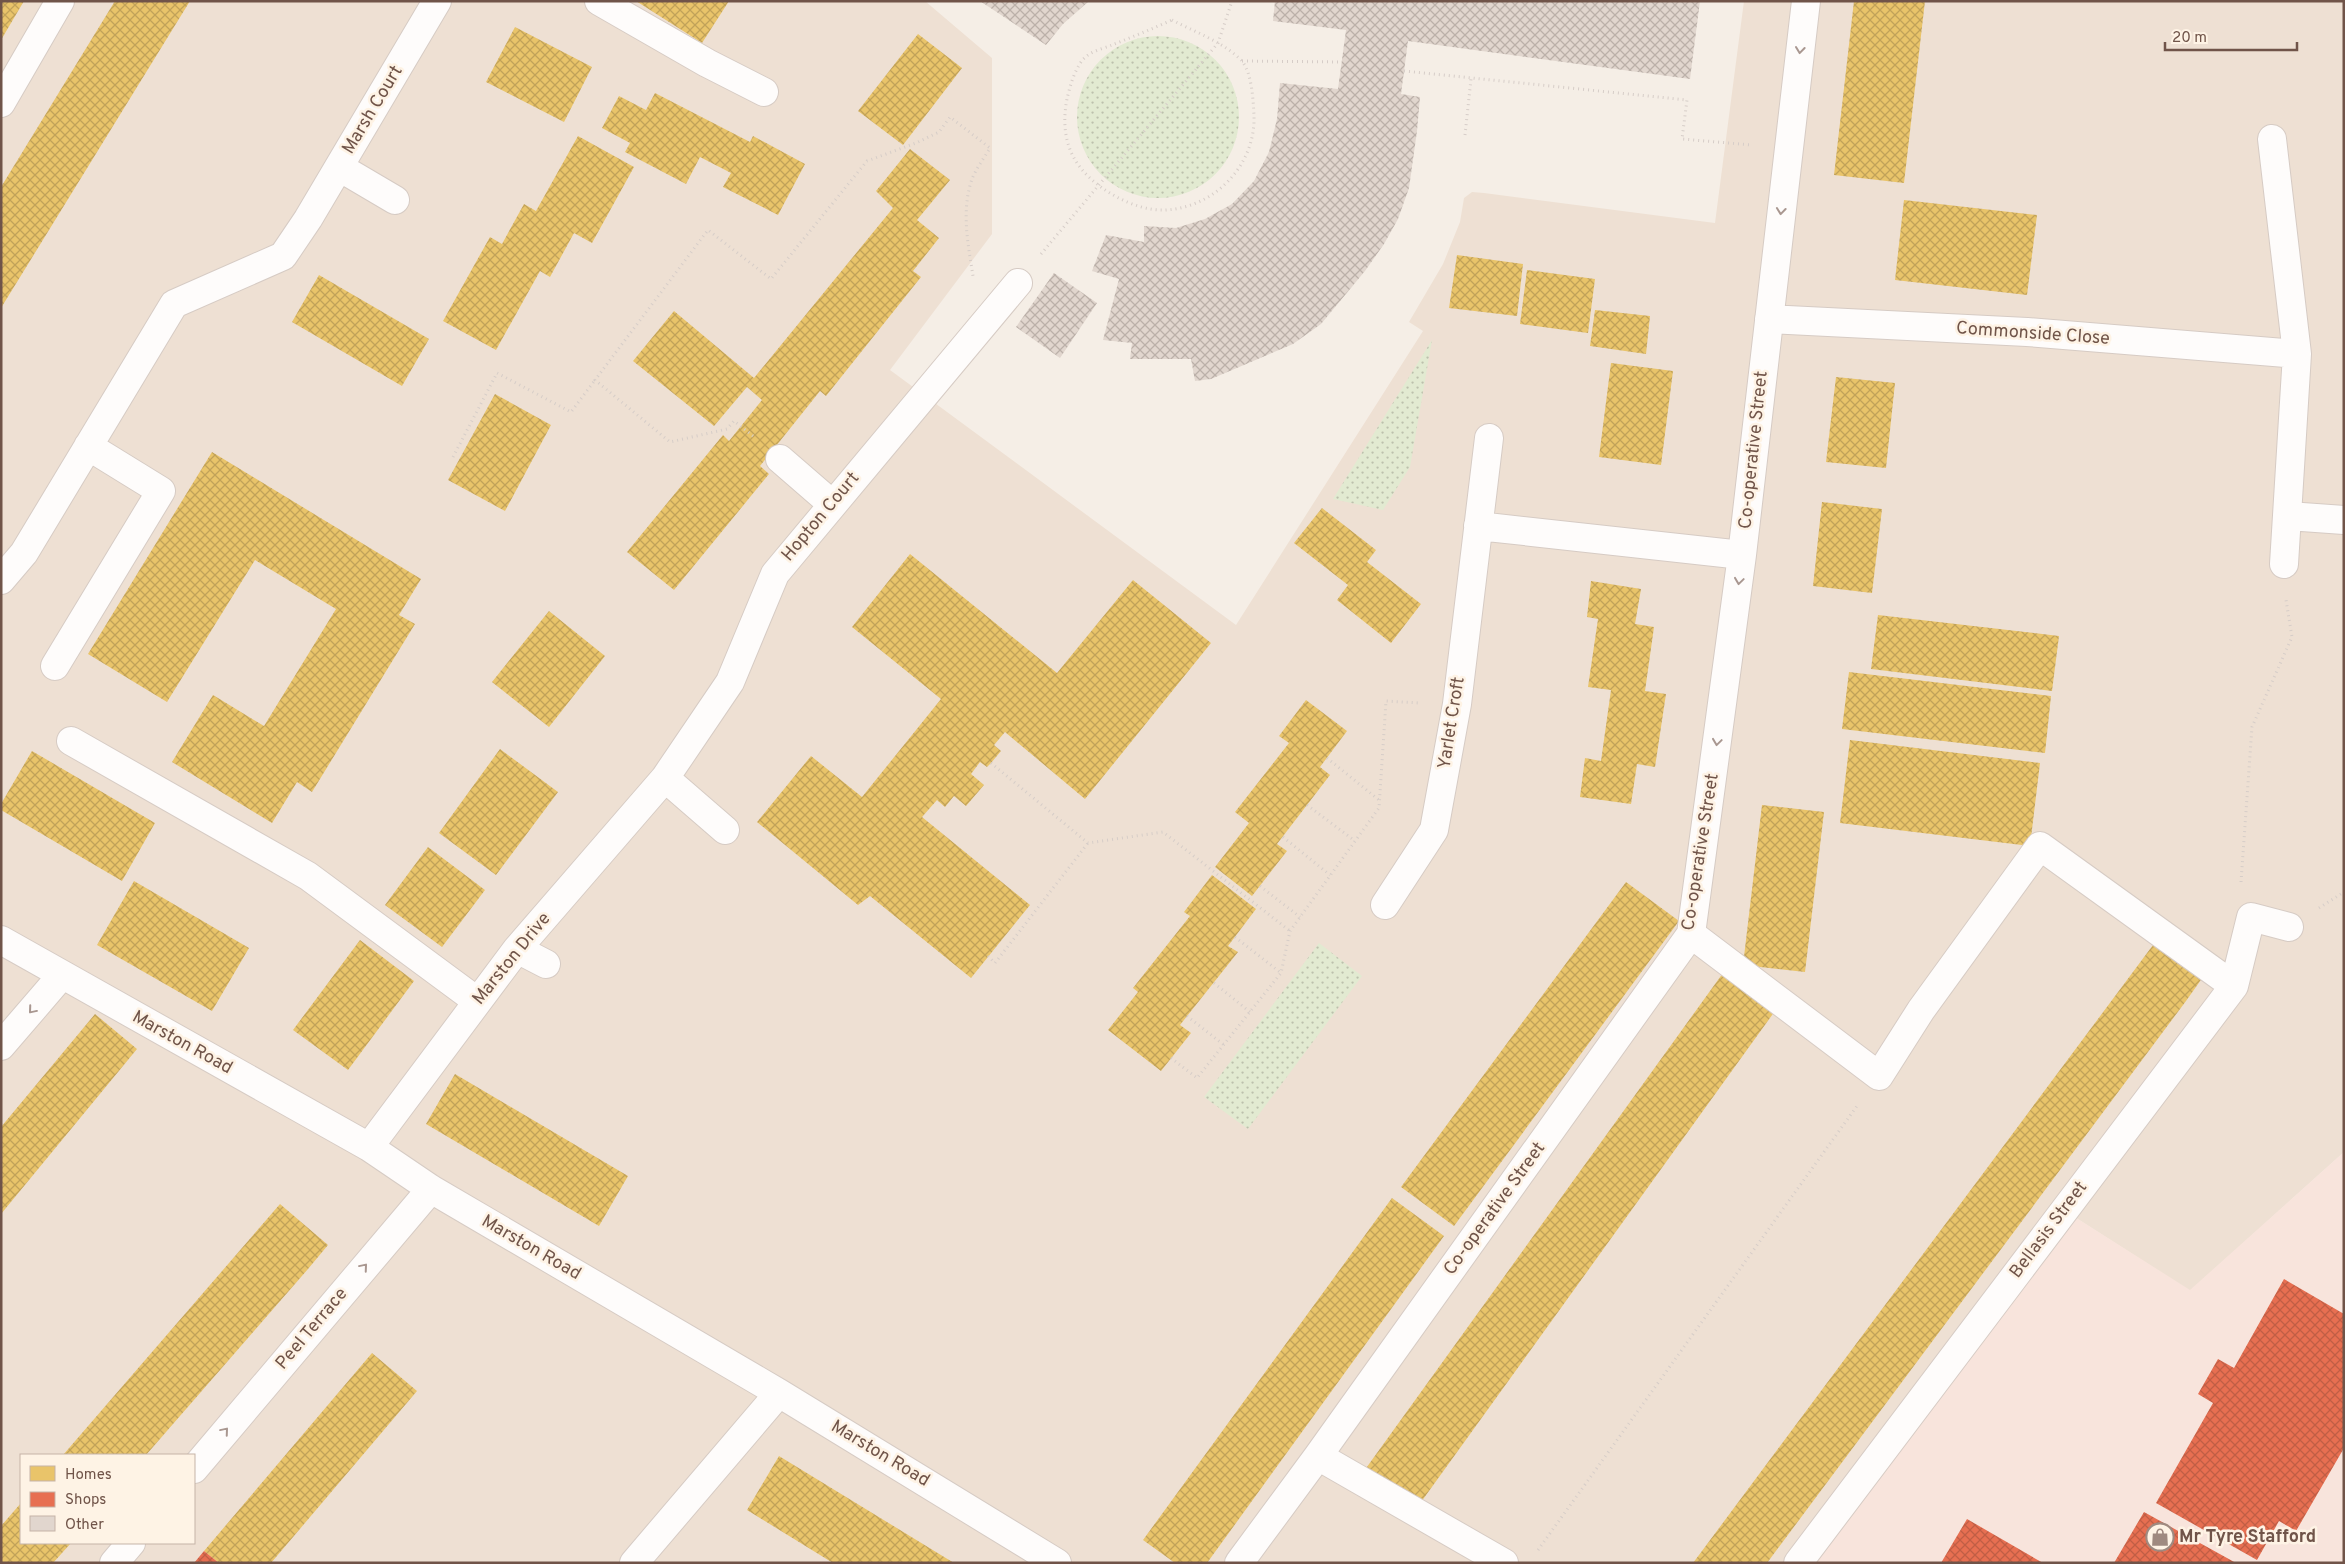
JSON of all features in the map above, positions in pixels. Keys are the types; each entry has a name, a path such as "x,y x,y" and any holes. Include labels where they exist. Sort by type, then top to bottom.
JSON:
{"street":[{"name":"Marsh Court","path":"1,580 24,553 174,304 283,256 308,219 437,1"},
{"path":"599,1 707,63 764,92"},
{"name":"Co-operative Street","path":"1239,1563 1318,1456 1691,934 1742,554 1806,1"},
{"path":"1,103 58,5"},
{"path":"2272,139 2297,354 2284,564"},
{"path":"339,167 396,200"},
{"name":"Hopton Court","path":"665,778 730,682 774,574 1018,282"},
{"name":"Commonside Close","path":"1769,319 2027,332 2297,354"},
{"name":"Yarlet Croft","path":"1385,905 1434,830 1457,704 1489,438"},
{"path":"56,666 161,490 88,446"},
{"path":"780,459 832,504"},
{"path":"2288,516 2344,520"},
{"path":"1478,526 1742,554"},
{"path":"71,741 308,876 477,1001"},
{"path":"665,778 725,830"},
{"name":"Marston Drive","path":"368,1147 517,949 665,778"},
{"path":"1691,934 1879,1076 1922,1010 2040,846 2234,986"},
{"path":"2251,917 2289,927"},
{"name":"Bellasis Street","path":"1798,1563 2234,986 2251,917"},
{"name":"Marston Road","path":"1,940 368,1147 431,1189 779,1393 1057,1563"},
{"path":"517,949 546,964"},
{"path":"1,1046 62,975"},
{"name":"Peel Terrace","path":"195,1468 431,1189"},
{"path":"634,1563 779,1393"},
{"path":"1318,1456 1504,1563"},
{"path":"114,1563 130,1544"}],"path":[{"path":"1018,282 1218,43 1232,1"},
{"path":"1172,20 1218,43 1242,61 1253,91 1254,128 1248,152 1236,174 1221,189 1199,202 1166,210 1130,203 1098,185 1074,159 1066,138 1064,114 1069,90 1076,72 1087,55 1172,20"},
{"path":"1242,61 1342,62"},
{"path":"1404,70 1471,79 1687,100 1682,139 1788,148"},
{"path":"1465,135 1471,79"},
{"path":"453,457 497,373 571,412 708,230 771,279 867,161 939,132 950,117 990,148 972,179 965,217 973,276 982,274"},
{"path":"595,380 670,442 727,429 734,421 780,459"},
{"path":"2251,917 2240,879 2252,728 2292,637 2286,598 2284,564"},
{"path":"1171,1058 1197,1078 1281,973 1290,931 1379,808 1386,701 1457,704"},
{"path":"1326,758 1379,800"},
{"path":"991,763 1088,843"},
{"path":"1307,805 1354,840"},
{"path":"988,956 995,963 1088,843 1162,832 1290,931"},
{"path":"1283,836 1330,875"},
{"path":"1260,886 1300,917"},
{"path":"1235,937 1281,973"},
{"path":"1214,983 1250,1012"},
{"path":"1187,1016 1224,1046"},
{"path":"1535,1555 1879,1076"}],"shaded area":[{"path":"1,1 925,1 992,58 992,234 890,370 1236,625 1423,331 1409,322 1443,264 1460,222 1464,198 1472,192 1484,193 1715,223 1744,1 2344,1 2344,1152 2190,1291 2059,1207 1804,1563 1,1563"},
{"path":"2344,1152 2344,1563 1804,1563 2059,1207 2190,1290"}],"green space":[{"path":"1158,36 1189,42 1215,60 1233,86 1239,117 1233,148 1215,174 1189,192 1158,198 1127,192 1101,174 1083,148 1077,117 1083,86 1101,60 1127,42"},
{"path":"1432,340 1410,467 1383,510 1333,499"},
{"path":"1319,943 1362,976 1248,1129 1204,1097"}],"building: Homes":[{"path":"1,1 24,1 1,40"},
{"path":"115,1 190,1 1,308 1,187"},
{"path":"636,1 729,1 702,43"},
{"path":"1854,1 1925,1 1904,183 1834,175"},
{"path":"515,27 592,67 564,122 486,82"},
{"path":"918,34 962,68 903,145 858,111"},
{"path":"655,93 750,142 753,136 805,164 778,215 723,187 731,173 700,157 686,184 625,152 630,143 602,128 619,96 646,110"},
{"path":"578,136 634,167 592,243 574,233 550,277 540,271 496,350 443,321 490,237 502,244 524,204 536,211"},
{"path":"910,149 950,180 917,220 939,238 913,271 921,277 826,396 820,391 760,466 769,474 674,590 627,552 723,435 729,441 762,400 747,387 714,426 633,361 674,311 754,378 893,208 876,191"},
{"path":"1904,200 2037,215 2027,295 1895,280"},
{"path":"1457,255 1523,264 1517,316 1449,308"},
{"path":"1527,270 1595,279 1588,333 1520,324"},
{"path":"319,275 429,339 402,386 292,322"},
{"path":"1595,310 1650,316 1646,354 1590,346"},
{"path":"1611,363 1673,371 1661,465 1599,457"},
{"path":"1836,377 1895,383 1886,468 1826,462"},
{"path":"495,394 551,425 505,511 448,480"},
{"path":"212,452 421,579 399,615 415,624 312,792 297,782 272,823 172,762 213,695 264,726 336,609 255,560 167,702 88,654"},
{"path":"1822,502 1882,509 1872,593 1813,586"},
{"path":"1322,508 1376,550 1367,562 1421,604 1391,643 1337,600 1348,585 1294,543"},
{"path":"910,554 1057,673 1133,580 1211,643 1085,799 1005,732 994,745 1001,751 987,767 980,762 971,774 984,785 966,806 954,796 945,807 937,800 922,817 1030,905 971,978 870,896 858,905 757,822 811,756 862,797 941,699 852,627"},
{"path":"1591,581 1641,589 1635,624 1654,627 1645,691 1666,694 1655,767 1637,764 1631,804 1580,797 1585,758 1601,761 1611,690 1588,687 1598,619 1587,617"},
{"path":"549,611 605,656 549,727 492,682"},
{"path":"1878,615 2059,636 2052,691 1871,669"},
{"path":"1849,672 2051,696 2045,753 1842,729"},
{"path":"1306,700 1347,731 1320,767 1330,775 1277,844 1287,851 1252,896 1215,867 1249,823 1235,812 1289,743 1279,736"},
{"path":"1850,740 2040,763 2030,846 1840,823"},
{"path":"500,749 558,792 496,875 439,833"},
{"path":"32,751 155,823 122,881 1,810 1,804"},
{"path":"1762,805 1824,812 1805,972 1743,965"},
{"path":"428,847 485,890 442,947 385,905"},
{"path":"1212,875 1256,909 1228,946 1238,952 1180,1025 1191,1033 1161,1071 1108,1030 1138,992 1133,988 1190,916 1184,912"},
{"path":"134,881 249,948 212,1011 97,945"},
{"path":"1626,882 1679,921 1454,1226 1401,1187"},
{"path":"360,940 414,981 348,1070 293,1030"},
{"path":"2156,941 2203,977 2186,1001 1767,1563 1693,1563"},
{"path":"1723,973 1775,1011 1416,1509 1364,1471"},
{"path":"95,1014 137,1049 1,1214 1,1127"},
{"path":"455,1074 628,1176 599,1226 426,1124"},
{"path":"1392,1198 1444,1236 1207,1563 1175,1563 1143,1540"},
{"path":"280,1204 328,1245 147,1454 64,1454"},
{"path":"372,1353 417,1391 271,1563 219,1563 204,1551"},
{"path":"779,1456 954,1563 833,1563 747,1510"},
{"path":"20,1504 20,1544 70,1544 53,1563 1,1563 1,1526"}],"building: Shops":[{"path":"2284,1279 2344,1314 2344,1448 2296,1531 2279,1521 2257,1560 2156,1503 2213,1403 2198,1394 2218,1359 2234,1368"},
{"name":"Mr Tyre Stafford","path":"2144,1512 2236,1563 2114,1563"},
{"path":"1967,1519 2043,1563 1941,1563"},
{"path":"204,1551 219,1563 194,1563"}],"building: Other":[{"path":"980,1 1089,1 1063,24 1046,45"},
{"path":"1275,1 1700,1 1690,79 1408,41 1401,94 1420,97 1417,131 1409,188 1398,219 1384,244 1365,271 1321,324 1293,344 1211,379 1195,381 1191,359 1130,359 1132,343 1103,340 1119,279 1092,271 1106,235 1144,242 1144,226 1176,228 1205,219 1232,204 1254,181 1269,152 1277,119 1280,83 1338,89 1346,30 1273,21"},
{"path":"1054,273 1097,303 1060,358 1016,327"}],"place":[{"name":"Mr Tyre Stafford","path":"2160,1537"}]}
